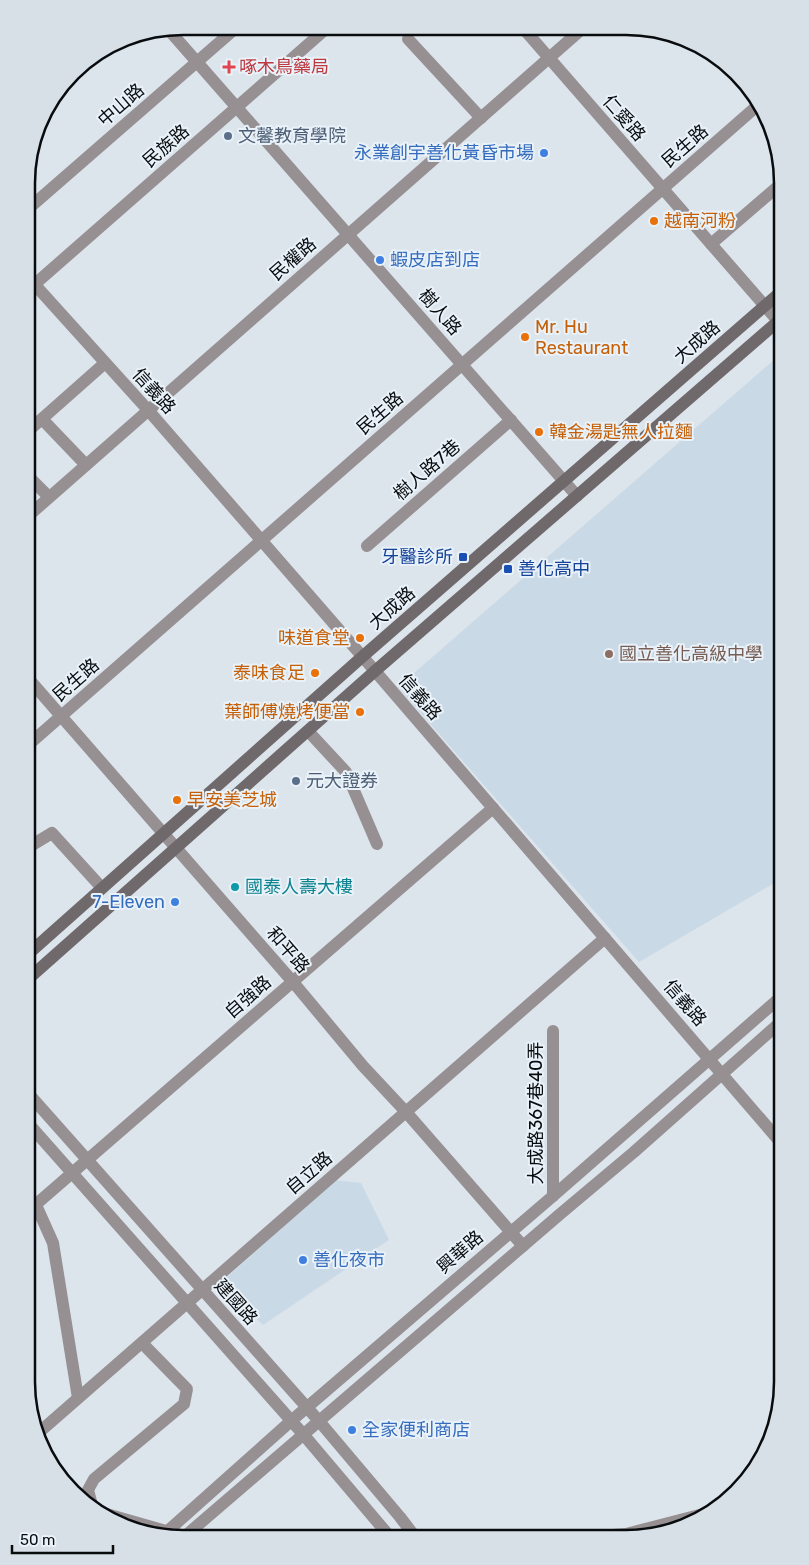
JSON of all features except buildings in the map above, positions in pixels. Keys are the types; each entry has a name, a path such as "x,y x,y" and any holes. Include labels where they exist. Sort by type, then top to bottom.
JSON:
{"main road":[{"name":"大成路","path":"35,948 362,657 774,298"},
{"name":"大成路","path":"35,973 375,671 774,324"}],"street":[{"name":"樹人路","path":"174,35 577,496"},
{"name":"中山路","path":"35,203 228,35"},
{"name":"民族路","path":"35,280 237,108 319,35"},
{"name":"仁愛路","path":"529,35 662,189 774,314"},
{"name":"民權路","path":"35,510 575,35"},
{"path":"408,39 481,118"},
{"name":"民生路","path":"35,739 754,109"},
{"path":"711,244 774,190"},
{"name":"信義路","path":"35,289 148,410 774,1135"},
{"path":"35,426 105,363"},
{"path":"42,420 86,465"},
{"name":"樹人路7巷","path":"367,546 511,420"},
{"path":"35,483 49,498"},
{"name":"和平路","path":"35,686 293,982 362,1066 406,1112 523,1246"},
{"path":"308,731 346,772 377,844"},
{"name":"自強路","path":"35,1206 493,808"},
{"path":"35,843 52,833 102,888"},
{"name":"自立路","path":"43,1429 606,938"},
{"name":"興華路","path":"169,1529 307,1407 710,1060 774,1002"},
{"name":"興華路","path":"193,1530 634,1152 774,1027"},
{"name":"大成路367巷40弄","path":"553,1030 553,1196"},
{"name":"建國路","path":"35,1102 307,1407 410,1530"},
{"name":"建國路","path":"35,1132 303,1434 384,1530"},
{"path":"35,1215 53,1243 78,1398"},
{"path":"90,1497 88,1490 94,1479 184,1404 187,1389 142,1343"},
{"path":"649,1528 678,1520"}],"shaded area":[{"name":"國立善化高級中學","path":"774,360 774,883 639,962 398,687"},
{"name":"善化夜市","path":"334,1180 361,1183 389,1240 263,1325 225,1288 224,1280"}],"place":[{"name":"啄木鳥藥局","path":"229,67"},
{"name":"文馨教育學院","path":"228,136"},
{"name":"永業創宇善化黃昏市場","path":"544,153"},
{"name":"越南河粉","path":"654,221"},
{"name":"蝦皮店到店","path":"380,260"},
{"name":"Mr. Hu Restaurant","path":"525,337"},
{"name":"韓金湯匙無人拉麵","path":"539,432"},
{"name":"牙醫診所","path":"463,557"},
{"name":"善化高中","path":"508,569"},
{"name":"味道食堂","path":"360,638"},
{"name":"國立善化高級中學","path":"609,654"},
{"name":"泰味食足","path":"315,673"},
{"name":"葉師傅燒烤便當","path":"360,712"},
{"name":"元大證券","path":"296,781"},
{"name":"早安美芝城","path":"177,800"},
{"name":"國泰人壽大樓","path":"235,887"},
{"name":"7-Eleven","path":"175,902"},
{"name":"善化夜市","path":"303,1260"},
{"name":"全家便利商店","path":"352,1430"}]}
